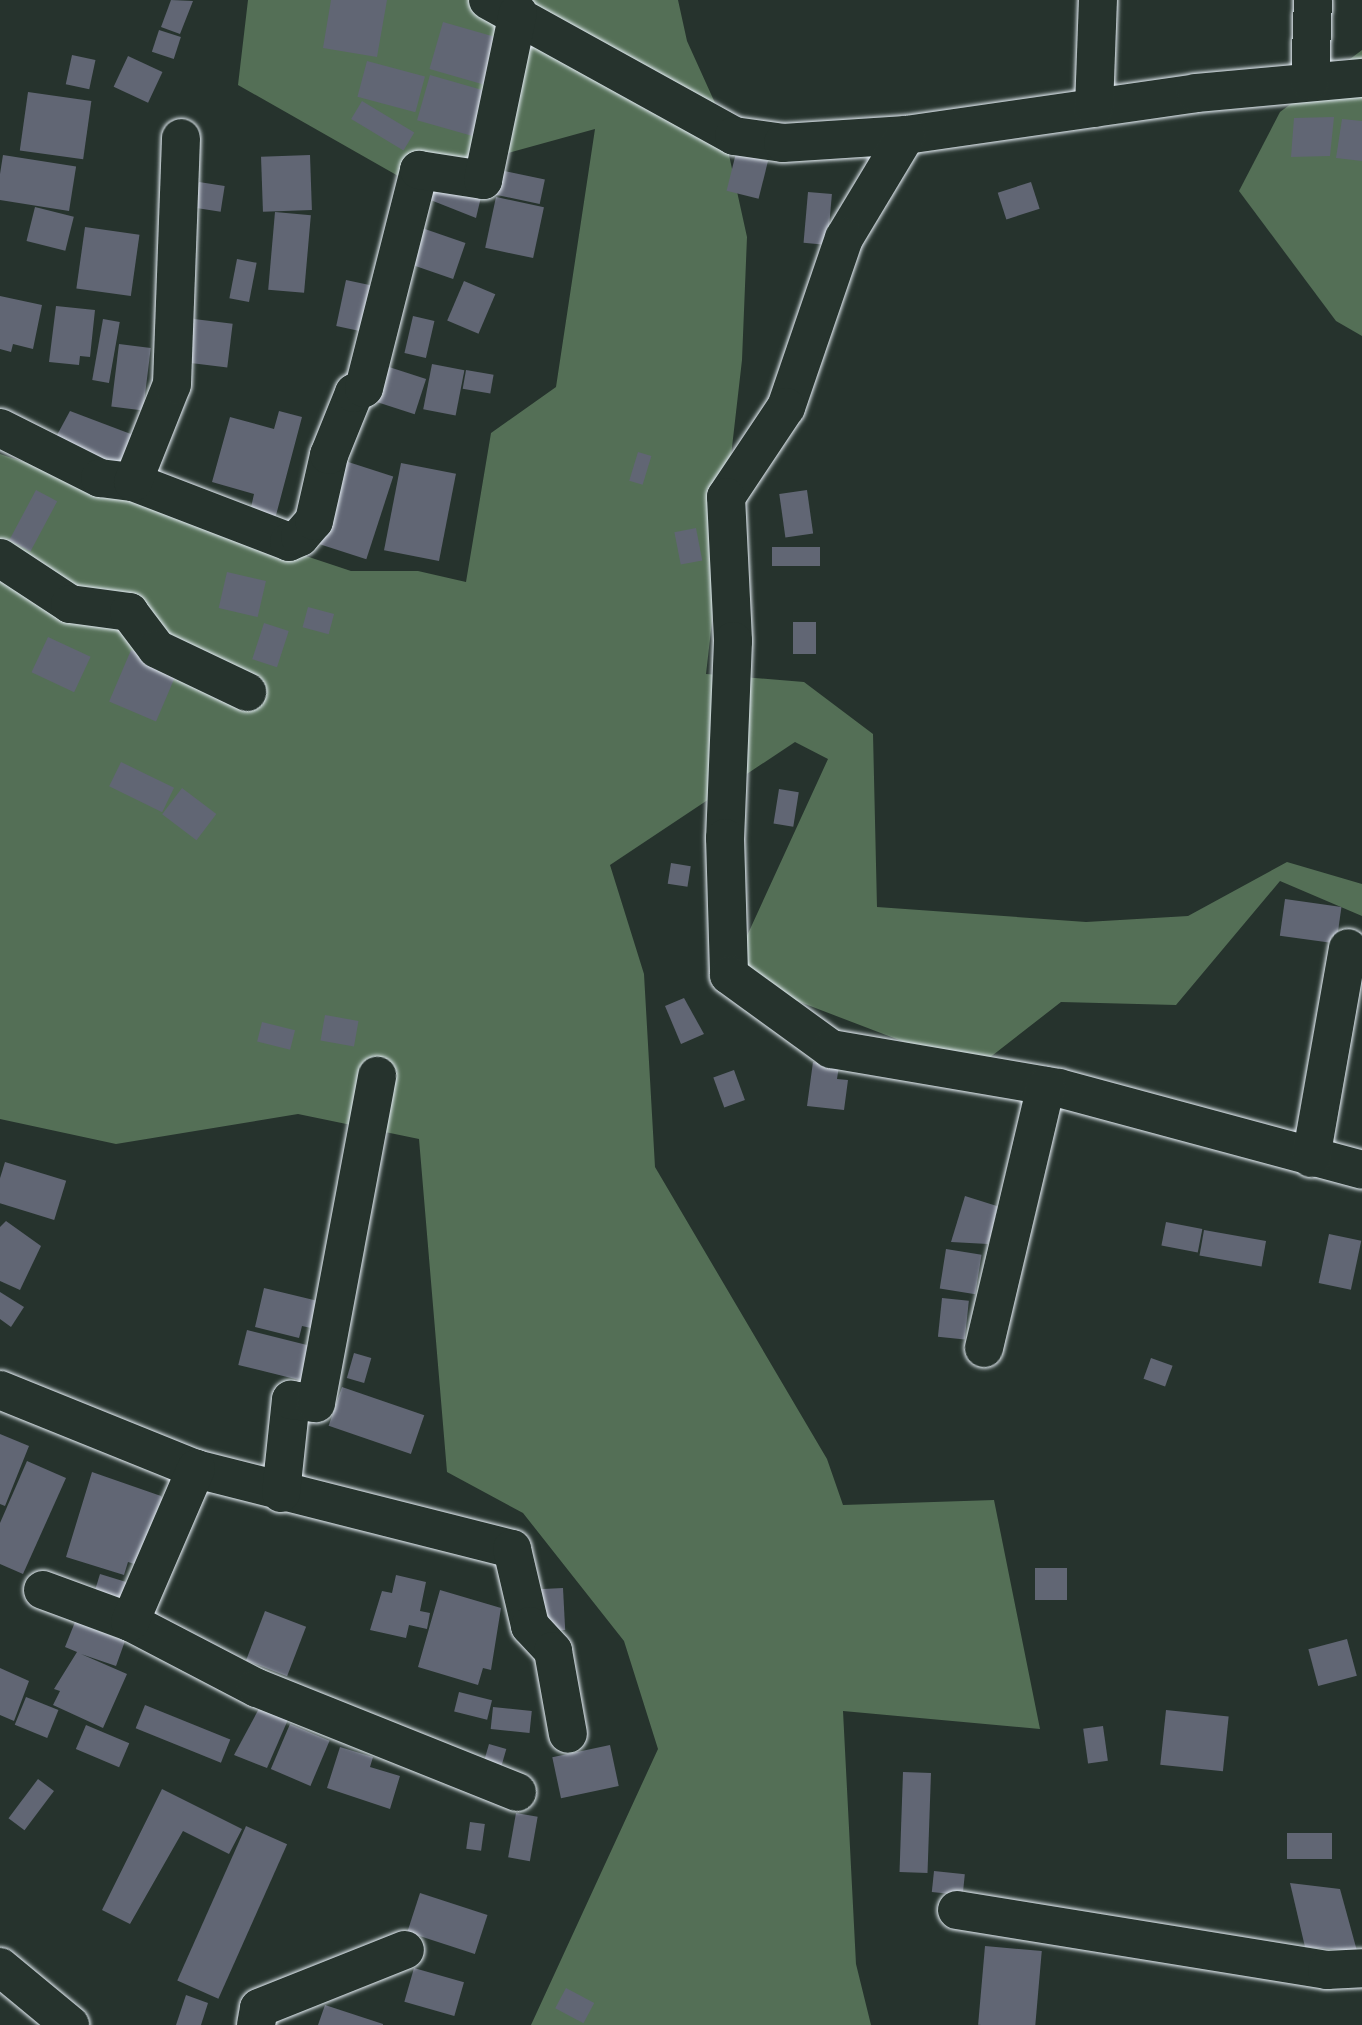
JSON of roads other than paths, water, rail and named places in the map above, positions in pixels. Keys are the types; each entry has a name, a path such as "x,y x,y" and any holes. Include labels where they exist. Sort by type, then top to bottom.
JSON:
{"street":[{"path":"1094,108 1098,0"},
{"path":"1310,81 1314,0"},
{"path":"0,428 100,478 133,482 290,542 314,521 328,454 354,393 364,388 420,170 483,180 503,7 577,54 610,64 734,136 783,143 906,135 1310,81 1362,78"},
{"path":"906,135 844,238 786,407 726,497 734,641 725,838 728,975 831,1049 1046,1086 1362,1170"},
{"path":"133,482 172,384 181,138"},
{"path":"0,558 70,604 129,612 157,649 246,692"},
{"path":"1311,1158 1348,948"},
{"path":"281,1493 292,1400 316,1404 377,1076"},
{"path":"984,1348 1046,1086"},
{"path":"0,1390 196,1469 512,1548 530,1626 553,1651 568,1734"},
{"path":"130,1622 196,1469"},
{"path":"43,1590 130,1622 257,1688 517,1792"},
{"path":"956,1910 1327,1970 1362,1968"},
{"path":"256,2025 259,2008 405,1950"},
{"path":"0,1967 70,2025"}]}
